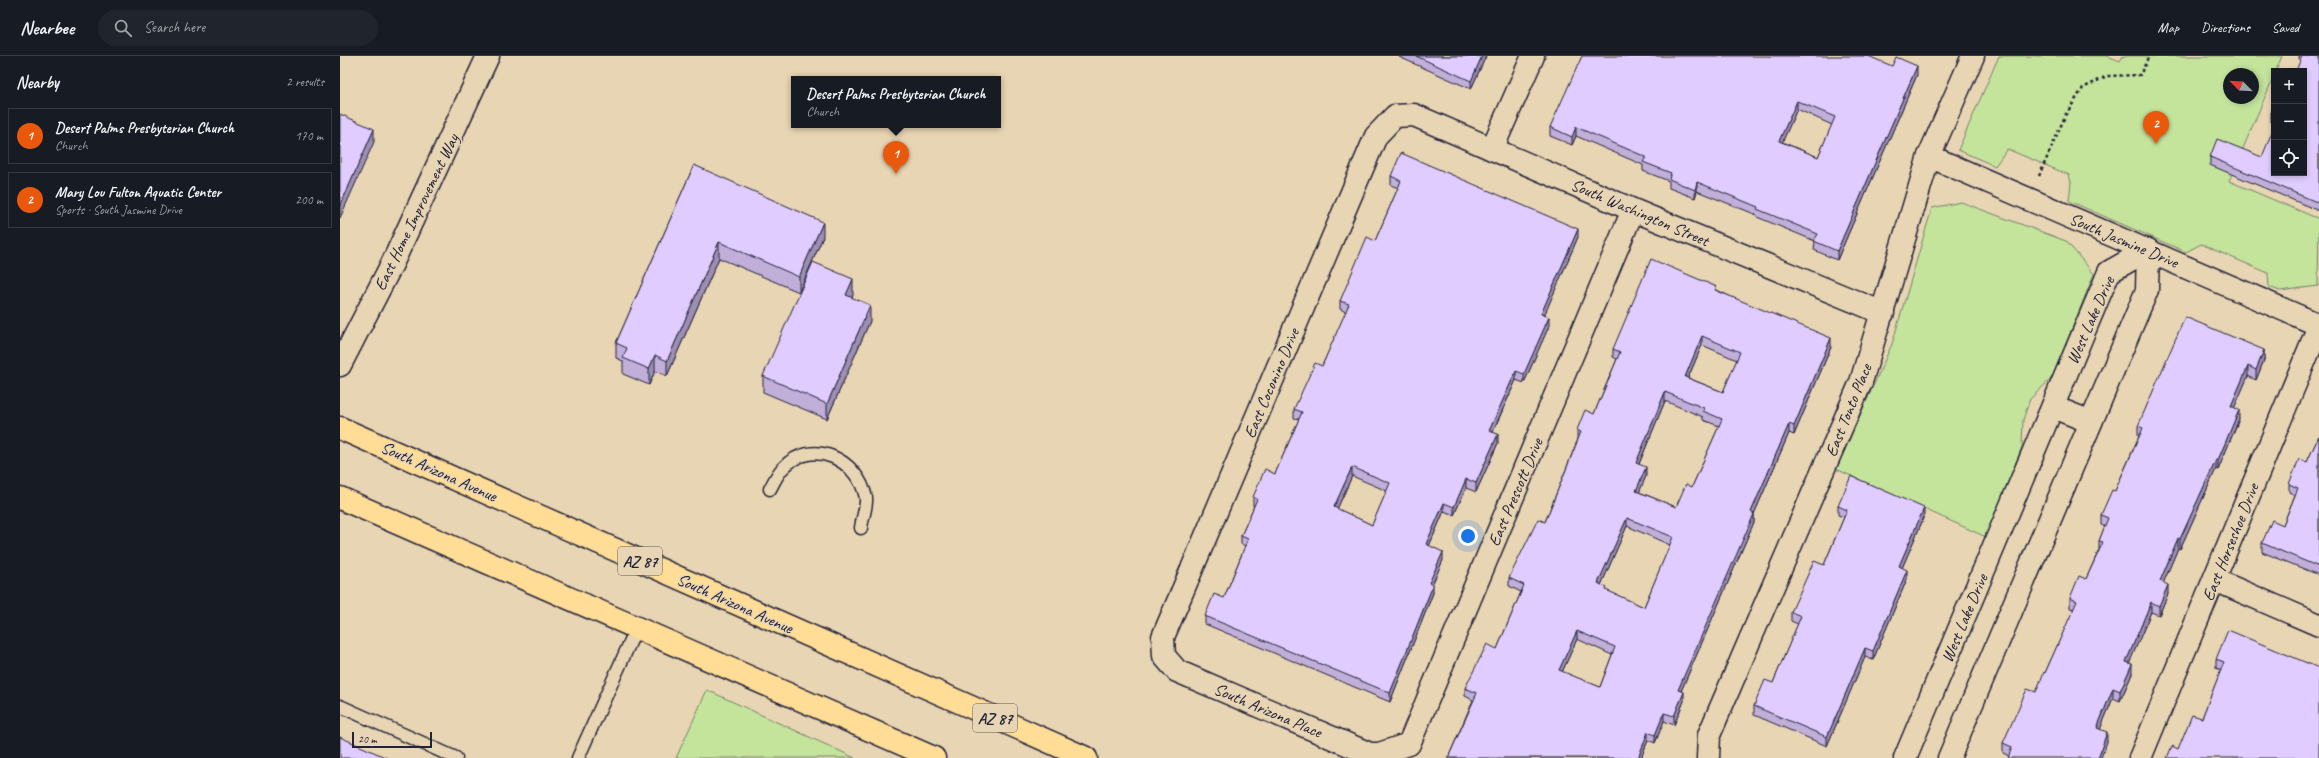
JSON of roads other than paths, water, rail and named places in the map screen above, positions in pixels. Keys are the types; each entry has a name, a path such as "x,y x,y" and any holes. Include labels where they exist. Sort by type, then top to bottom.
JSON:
{"main road":[{"name":"South Arizona Avenue","path":"340,428 1086,758"},
{"path":"340,498 934,758"}],"street":[{"name":"East Home Improvement Way","path":"340,365 392,264 488,56"},
{"path":"1492,149 1533,56"},
{"name":"East Tonto Place","path":"1708,758 1709,735 1861,382 1883,314 1929,156 1969,57"},
{"name":"South Washington Street","path":"1395,116 1414,115 1633,210 1883,314"},
{"name":"East Coconino Drive","path":"1164,656 1163,636 1376,136 1395,116"},
{"name":"South Jasmine Drive","path":"1929,156 2319,325"},
{"name":"East Prescott Drive","path":"1379,754 1409,744 1633,210"},
{"path":"1949,758 2147,290 2148,250"},
{"name":"West Lake Drive","path":"1905,758 2109,272 2148,250"},
{"name":"East Horseshoe Drive","path":"2140,758 2215,580 2319,325"},
{"path":"2052,407 2091,422"},
{"path":"2215,580 2319,625"},
{"name":"South Arizona Place","path":"1164,656 1177,671 1370,754 1379,754"}],"lane":[{"path":"770,489 783,468 794,459 814,452 837,458 855,471 866,498 861,528"},
{"path":"578,758 636,628"},
{"path":"340,706 456,758"}],"place":[{"name":"Mary Lou Fulton Aquatic Center","path":"2156,144"},
{"name":"Desert Palms Presbyterian Church","path":"896,174"}]}
